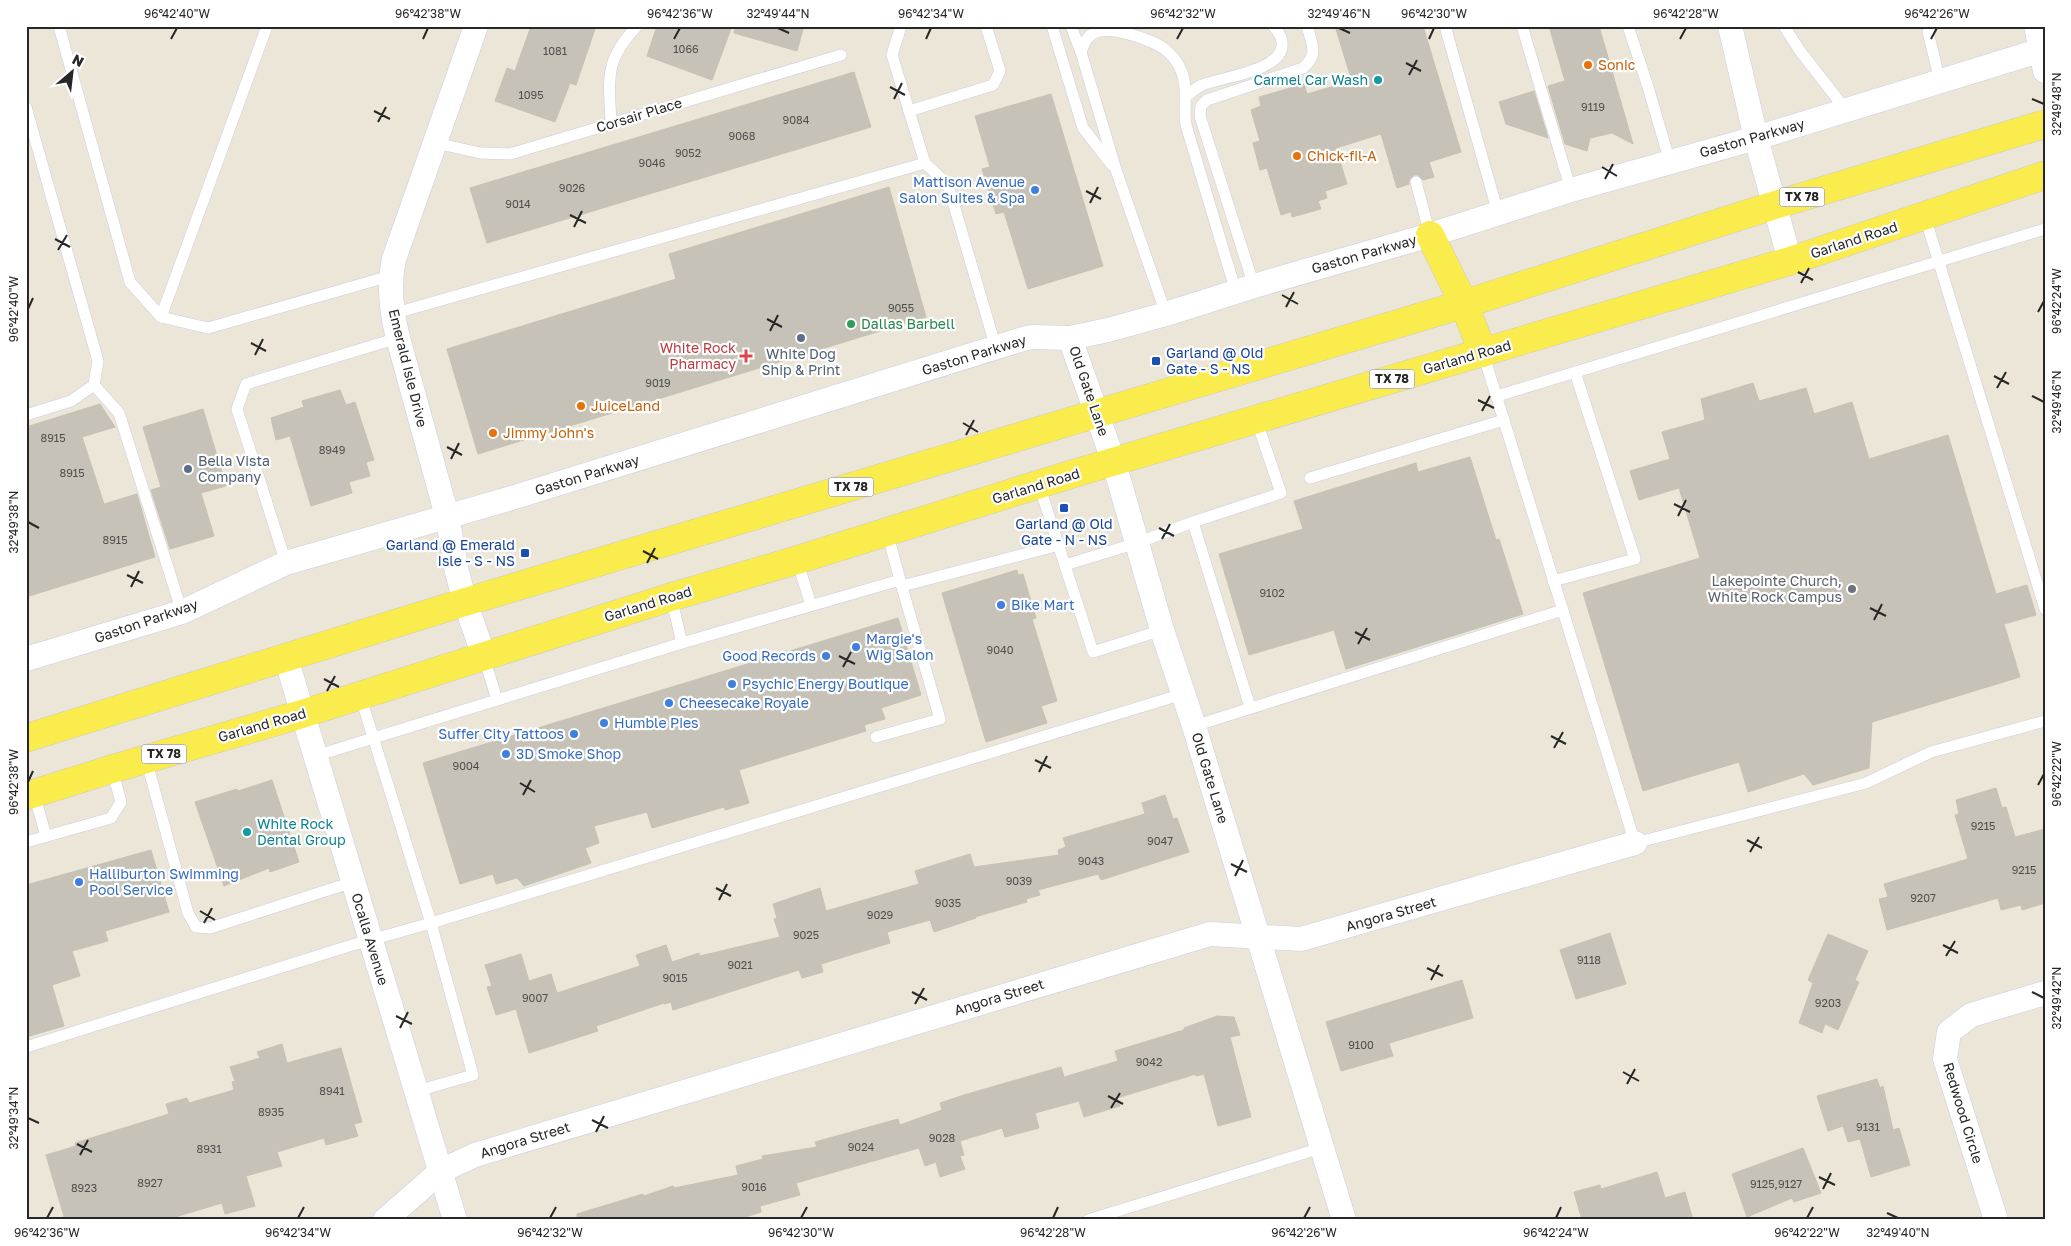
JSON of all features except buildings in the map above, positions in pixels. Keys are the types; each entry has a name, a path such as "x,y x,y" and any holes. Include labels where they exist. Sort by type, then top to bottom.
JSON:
{"main road":[{"name":"TX 78","path":"26,738 465,602 1464,304 1774,205 2045,124"},
{"name":"Garland Road","path":"30,795 112,769 302,714 670,597 797,560 1039,484 1790,261 2045,176"},
{"path":"1430,235 1464,304 1483,353"}],"street":[{"name":"Emerald Isle Drive","path":"476,26 436,144 394,258 390,276 392,314 447,516 457,572 465,602 484,656"},
{"path":"1730,26 1756,138 1790,261"},
{"path":"2036,26 2043,57"},
{"name":"Gaston Parkway","path":"26,659 182,612 286,563 515,497 1032,337 1070,338 1166,314 1430,235 1571,190 1756,138 1940,81 2043,57"},
{"name":"Old Gate Lane","path":"1070,338 1114,462 1162,630 1194,726 1344,1220"},
{"name":"Ocalla Avenue","path":"286,658 455,1220"},
{"name":"Angora Street","path":"385,1220 441,1171 474,1155 1210,934 1301,939 1635,843"},
{"name":"Redwood Circle","path":"1994,1219 1945,1058 1949,1032 1971,1015 2045,993"}],"lane":[{"path":"59,26 130,282 161,317 208,328 390,276"},
{"path":"161,317 267,26"},
{"path":"612,123 609,81 614,56 624,39 637,26"},
{"path":"901,26 892,55 924,162 948,184 996,348"},
{"path":"909,111 993,85 1000,71 986,26"},
{"path":"1052,26 1083,128 1116,170"},
{"path":"1071,26 1081,52 1116,170 1166,314"},
{"path":"1186,97 1202,85 1264,66 1274,61 1281,52 1283,45 1277,29 1273,26"},
{"path":"1245,289 1200,116 1201,106 1208,100 1302,68 1310,61 1314,51 1307,26"},
{"path":"1445,26 1498,213"},
{"path":"1522,26 1571,190"},
{"path":"1628,26 1670,162"},
{"path":"1784,26 1800,51 1846,110"},
{"path":"1929,26 1928,32 1940,81"},
{"path":"1081,52 1085,41 1093,34 1102,31 1120,32 1148,41 1168,51 1181,69 1186,97 1184,110 1186,125 1245,289"},
{"name":"Corsair Place","path":"436,144 480,153 510,154 841,55"},
{"path":"26,107 98,361 94,385 71,401 26,415"},
{"path":"392,314 924,162"},
{"path":"1416,182 1430,235"},
{"path":"1925,217 2045,609"},
{"path":"1497,396 1938,260 2045,229"},
{"path":"286,563 237,409 246,384 398,338"},
{"path":"1483,353 1635,843 1866,783 1931,752 2045,721"},
{"path":"1554,581 1635,559 1575,372"},
{"path":"94,385 119,413 182,612"},
{"path":"1065,565 1138,543 1193,522 1281,493 1256,420"},
{"path":"1310,478 1504,420"},
{"path":"1039,484 1093,652 1162,630"},
{"path":"1193,522 1250,707"},
{"path":"876,737 940,719 887,532"},
{"path":"315,756 811,605 1059,545"},
{"path":"797,560 811,605"},
{"path":"670,597 682,643"},
{"path":"1194,726 1562,610"},
{"path":"484,656 497,700"},
{"path":"26,1047 370,940 1183,694"},
{"path":"360,695 431,923 473,1075 417,1091"},
{"path":"146,759 188,913 196,926 210,928 353,882"},
{"path":"26,842 111,818 121,802 112,769"},
{"path":"30,795 46,836"},
{"path":"1088,1220 1322,1148"}],"place":[{"name":"Sonic","path":"1588,65"},
{"name":"Carmel Car Wash","path":"1378,80"},
{"name":"Chick-fil-A","path":"1297,156"},
{"name":"Mattison Avenue Salon Suites & Spa","path":"1035,190"},
{"name":"Dallas Barbell","path":"851,324"},
{"name":"White Dog Ship & Print","path":"801,338"},
{"name":"White Rock Pharmacy","path":"746,356"},
{"name":"Garland @ Old Gate - S - NS","path":"1156,361"},
{"name":"JuiceLand","path":"581,406"},
{"name":"Jimmy John's","path":"493,433"},
{"name":"Bella Vista Company","path":"188,469"},
{"name":"Garland @ Old Gate - N - NS","path":"1064,508"},
{"name":"Garland @ Emerald Isle - S - NS","path":"525,553"},
{"name":"Lakepointe Church, White Rock Campus","path":"1852,589"},
{"name":"Bike Mart","path":"1001,605"},
{"name":"Margie's Wig Salon","path":"856,647"},
{"name":"Good Records","path":"826,656"},
{"name":"Psychic Energy Boutique","path":"732,684"},
{"name":"Cheesecake Royale","path":"669,703"},
{"name":"Humble Pies","path":"604,723"},
{"name":"Suffer City Tattoos","path":"574,734"},
{"name":"3D Smoke Shop","path":"506,754"},
{"name":"White Rock Dental Group","path":"247,832"},
{"name":"Halliburton Swimming Pool Service","path":"79,882"}]}
